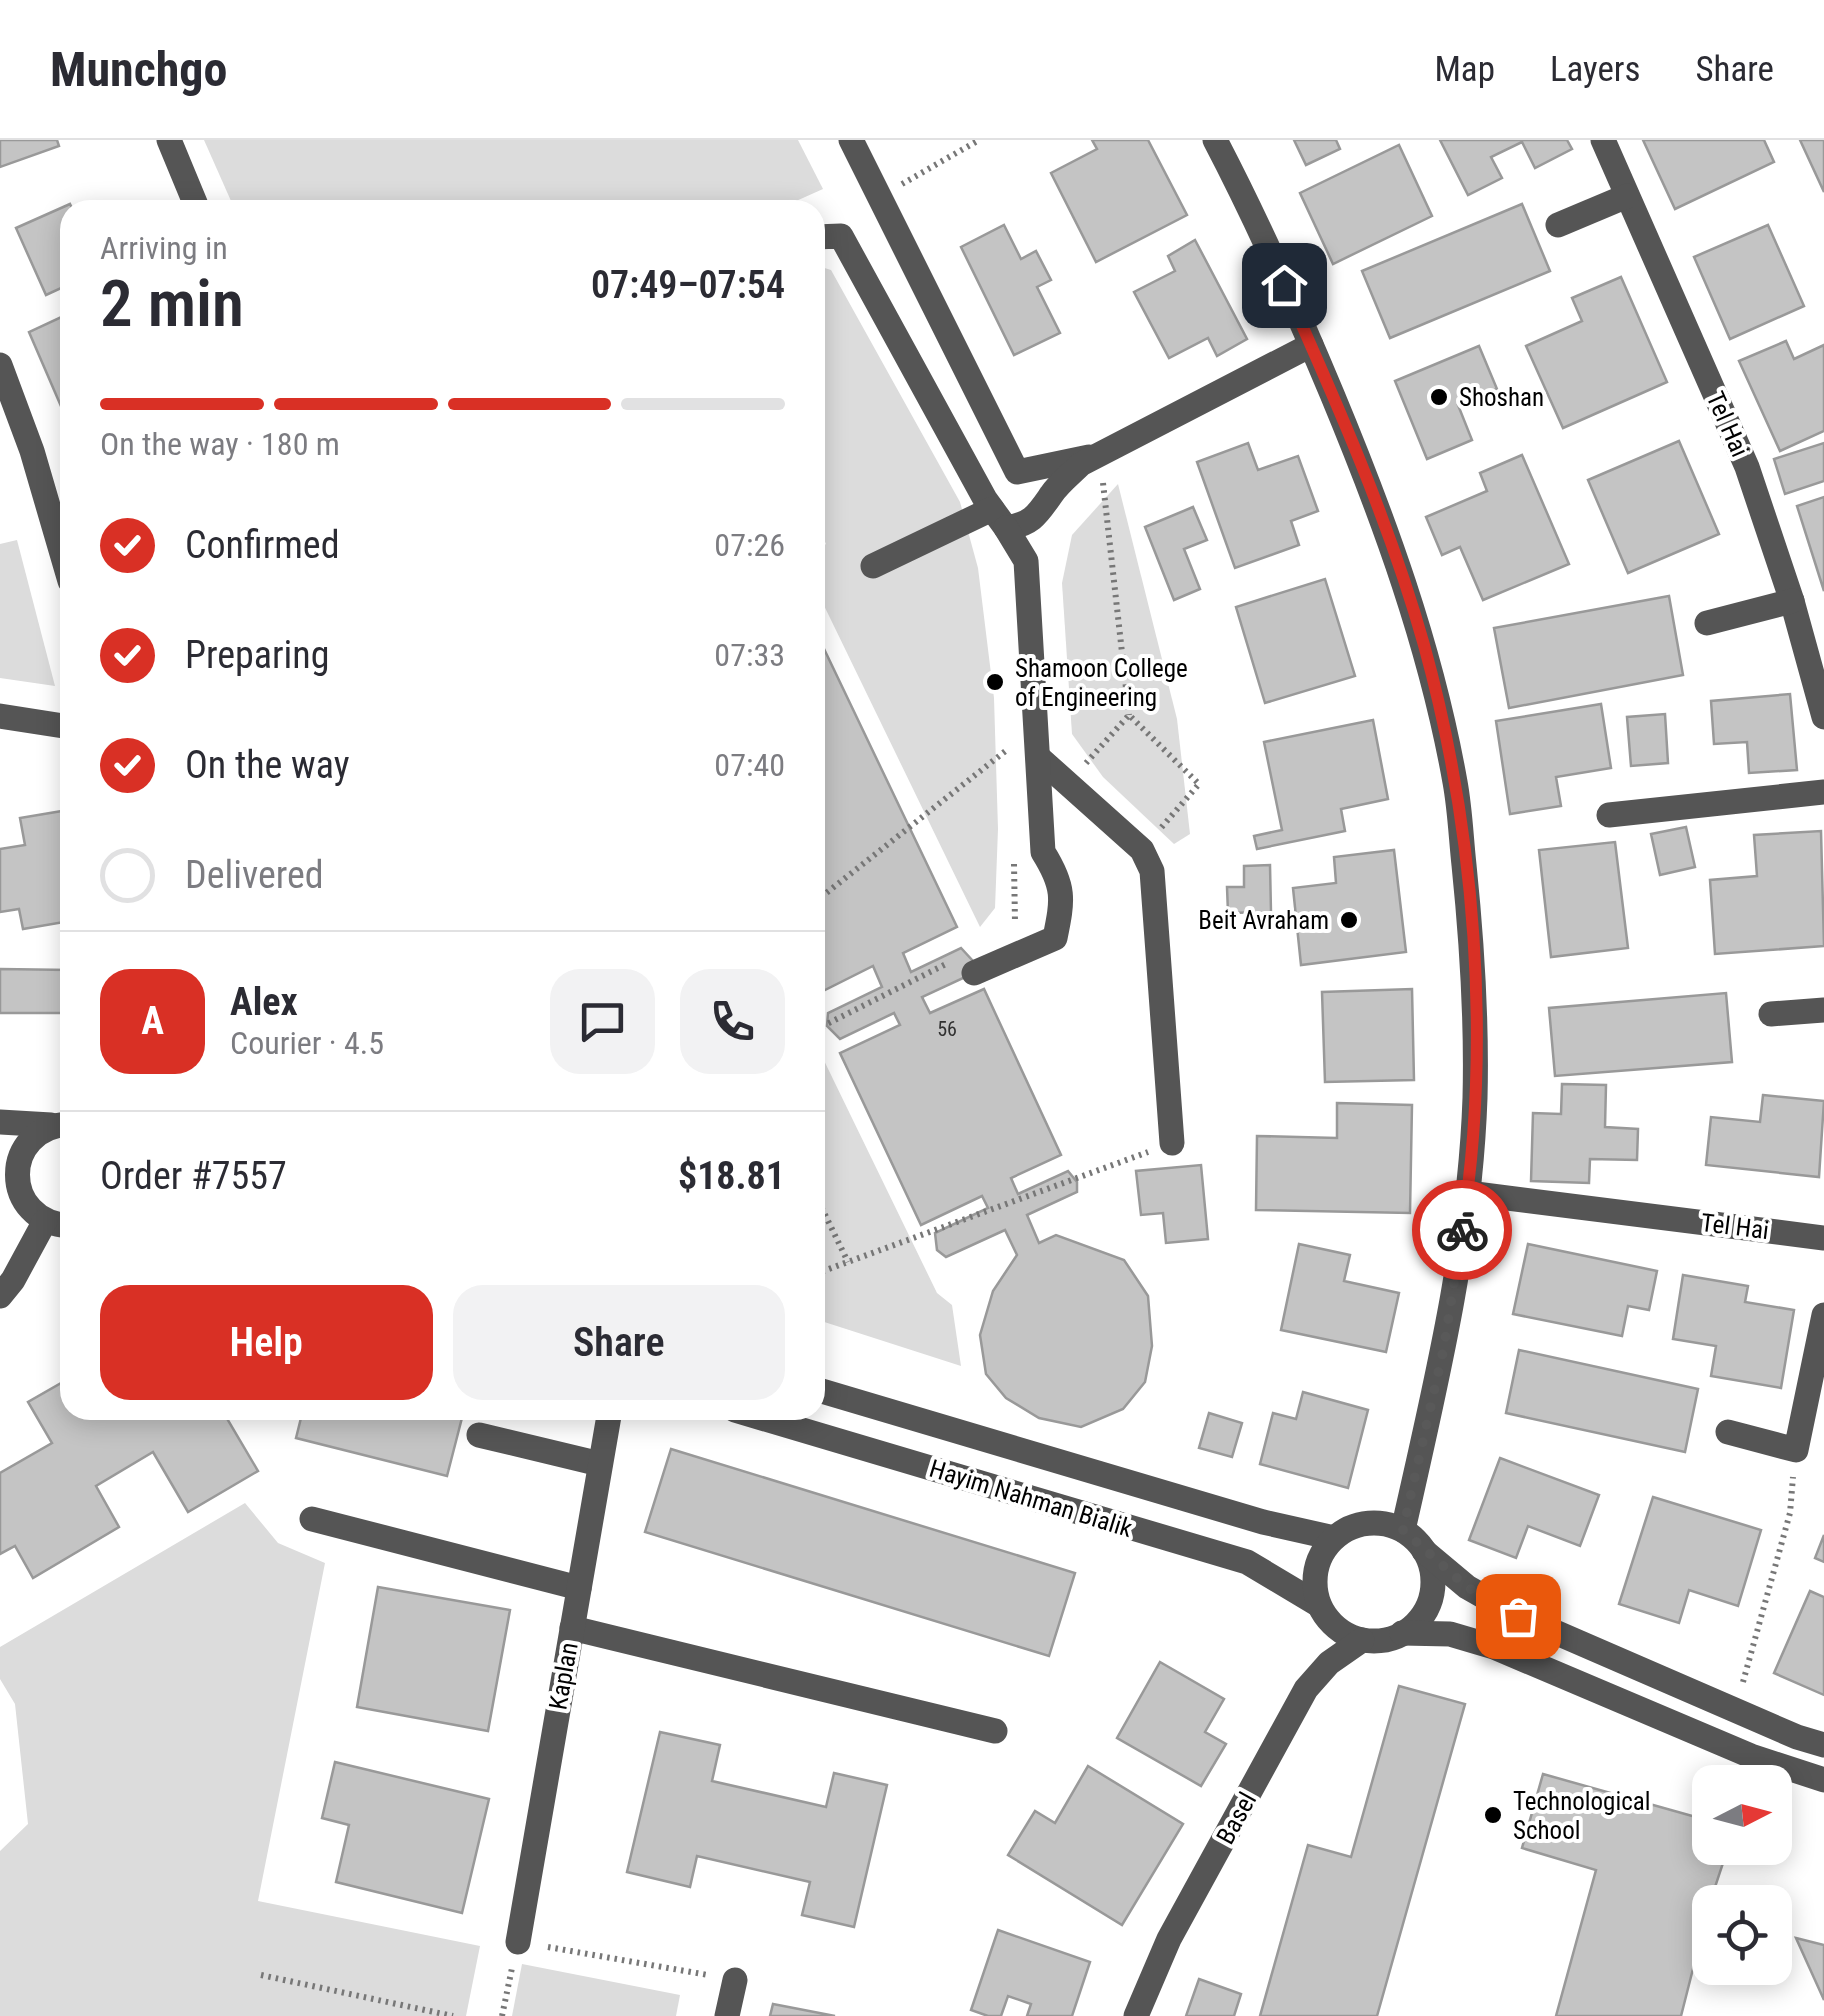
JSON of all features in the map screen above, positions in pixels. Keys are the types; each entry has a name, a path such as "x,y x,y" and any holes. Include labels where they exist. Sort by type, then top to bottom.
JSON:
{"street":[{"path":"170,140 194,200"},
{"path":"851,140 1017,472 1096,456"},
{"path":"1214,140 1244,196 1311,344 1384,523 1424,645 1456,784 1474,960 1475,1099 1468,1192 1444,1347 1403,1530"},
{"name":"Tel Hai","path":"1604,140 1747,467 1792,601 1824,717"},
{"path":"1558,224 1627,196"},
{"path":"825,237 841,236 1026,561 1026,760 1043,852 1060,878 1062,904 1055,938 969,964"},
{"path":"873,566 999,518 1026,525 1081,464 1311,344"},
{"path":"0,365 32,451 60,547"},
{"path":"1707,623 1792,601"},
{"path":"0,716 60,725"},
{"path":"1026,760 1068,782 1142,850 1152,872 1172,1143"},
{"path":"1609,815 1824,792"},
{"path":"1771,1014 1824,1010"},
{"path":"0,1122 60,1124"},
{"path":"22,1200 16,1186 18,1156 37,1132 60,1124"},
{"path":"0,1175 31,1212 57,1223 0,1296"},
{"name":"Tel Hai","path":"1468,1192 1824,1238"},
{"path":"1728,1432 1796,1450 1824,1316"},
{"name":"Hayim Nahman Bialik","path":"825,1391 1262,1522 1334,1538"},
{"name":"Kaplan","path":"518,1942 608,1420"},
{"name":"Hayim Nahman Bialik","path":"769,1420 1247,1562 1319,1605"},
{"path":"479,1435 600,1464"},
{"path":"312,1519 578,1588"},
{"path":"1424,1551 1431,1568 1428,1606 1402,1634 1390,1639 1362,1640 1338,1630 1319,1605 1316,1569 1322,1552 1349,1528 1367,1523 1386,1524 1403,1530 1467,1587 1518,1616 1796,1737 1824,1744"},
{"path":"572,1628 995,1731"},
{"path":"1402,1634 1450,1634 1494,1646 1750,1756 1824,1780"},
{"name":"Basel","path":"1136,2016 1169,1939 1306,1689 1329,1663 1362,1640"},
{"path":"727,2016 735,1980"}],"path":[{"path":"879,196 979,140"},
{"path":"1096,456 1106,497 1128,715 1199,784 1142,850"},
{"path":"1068,782 1128,715"},
{"path":"825,894 1014,744 1026,760"},
{"path":"1014,856 1014,930"},
{"path":"825,1026 969,964"},
{"path":"825,1270 1172,1143"},
{"path":"825,1215 848,1262"},
{"path":"1735,1710 1790,1514 1796,1450"},
{"path":"502,2016 518,1942 735,1980"},
{"path":"261,1976 453,2016"}],"shaded area":[{"path":"204,140 798,140 823,189 798,200 231,200"},
{"path":"825,268 831,270 960,502 978,568 994,698 998,829 995,908 980,927 825,608"},
{"path":"1118,484 1177,719 1190,834 1174,844 1103,777 1072,734 1062,583 1072,535"},
{"path":"17,540 55,686 0,678 0,544"},
{"path":"825,1063 937,1293 952,1305 961,1366 825,1322"},
{"path":"245,1503 278,1543 325,1563 258,1901 480,1946 466,2016 0,2016 0,1851 28,1824 15,1704 0,1679 0,1647"},
{"path":"522,1964 680,1995 676,2016 512,2016"}],"building":[{"path":"0,140 57,140 59,146 0,167"},
{"path":"1092,140 1148,140 1187,215 1096,262 1051,173 1097,149"},
{"path":"1294,140 1336,140 1340,149 1306,165"},
{"path":"1440,140 1567,140 1572,149 1535,168 1522,142 1491,157 1502,178 1468,195"},
{"path":"1643,140 1764,140 1774,162 1675,209"},
{"path":"1800,140 1824,140 1824,192"},
{"path":"1399,145 1432,216 1333,264 1300,193"},
{"path":"1522,204 1550,271 1390,338 1362,271"},
{"path":"60,208 60,289 46,295 16,228"},
{"path":"1004,225 1021,259 1036,251 1051,280 1037,287 1060,333 1014,355 961,247"},
{"path":"1768,225 1804,306 1730,339 1694,257"},
{"path":"1195,240 1247,339 1217,356 1208,338 1169,358 1134,292 1175,271 1168,256"},
{"path":"1621,277 1667,382 1563,428 1526,346 1582,321 1572,298"},
{"path":"60,318 60,404 29,332"},
{"path":"1786,341 1794,359 1824,345 1824,431 1780,451 1739,361"},
{"name":"Shoshan","path":"1479,346 1497,389 1458,405 1472,440 1427,459 1395,381"},
{"path":"1679,441 1719,534 1628,573 1588,480"},
{"path":"1248,443 1258,470 1298,456 1318,511 1291,521 1299,545 1235,568 1197,462"},
{"path":"1824,443 1824,481 1785,494 1774,459"},
{"path":"1522,455 1569,564 1483,600 1460,547 1442,555 1426,517 1487,491 1480,473"},
{"path":"1824,497 1824,591 1797,506"},
{"path":"1193,507 1207,540 1184,549 1200,589 1174,600 1145,527"},
{"path":"1325,579 1355,676 1265,703 1236,607"},
{"path":"1669,596 1683,675 1509,708 1494,628"},
{"path":"825,651 957,927 903,953 911,972 961,948 973,961 974,973 922,997 930,1013 984,989 1061,1155 1011,1178 1018,1194 1068,1171 1077,1182 1077,1192 1027,1215 1039,1243 1056,1235 1124,1260 1148,1296 1152,1346 1145,1382 1123,1409 1081,1427 1039,1418 1006,1398 986,1374 980,1335 993,1291 1017,1255 1005,1230 946,1257 937,1250 935,1233 988,1208 982,1196 921,1225 840,1053 900,1025 894,1013 840,1039 827,1026 828,1013 882,987 873,966 825,990"},
{"path":"1790,694 1797,770 1749,773 1747,742 1714,744 1711,701"},
{"path":"1601,704 1611,768 1556,777 1561,806 1510,814 1496,721"},
{"path":"1665,714 1668,763 1631,766 1627,717"},
{"path":"1373,720 1388,799 1341,809 1345,831 1257,849 1254,836 1282,830 1264,742"},
{"path":"60,811 60,923 23,929 19,909 0,912 0,849 25,845 20,818"},
{"path":"1686,827 1695,867 1660,875 1651,834"},
{"path":"1821,831 1824,946 1715,954 1710,880 1757,876 1754,835"},
{"path":"1615,842 1628,948 1551,957 1539,850"},
{"name":"Beit Avraham","path":"1394,850 1406,952 1301,965 1293,888 1336,883 1334,857"},
{"path":"1270,865 1271,912 1228,913 1227,887 1244,887 1244,866"},
{"path":"0,969 60,970 60,1013 0,1013"},
{"path":"1412,989 1414,1080 1325,1082 1322,992"},
{"path":"1726,993 1732,1062 1555,1076 1549,1008"},
{"path":"1562,1084 1606,1085 1605,1127 1638,1129 1637,1160 1590,1159 1589,1183 1531,1181 1533,1113 1561,1114"},
{"path":"1763,1095 1824,1101 1819,1177 1706,1165 1711,1117 1760,1122"},
{"path":"1337,1103 1412,1105 1410,1213 1256,1210 1257,1136 1337,1138"},
{"path":"1201,1165 1208,1239 1166,1243 1163,1213 1141,1215 1136,1171"},
{"path":"1299,1244 1350,1255 1344,1281 1399,1293 1386,1352 1281,1330"},
{"path":"1528,1244 1657,1271 1649,1310 1628,1306 1622,1336 1513,1314"},
{"path":"1683,1275 1748,1286 1745,1302 1794,1310 1781,1388 1711,1376 1716,1346 1673,1339"},
{"path":"1519,1350 1698,1389 1685,1452 1506,1413"},
{"path":"60,1384 60,1420 228,1420 258,1471 188,1512 153,1452 96,1486 119,1527 33,1578 15,1546 0,1554 0,1473 52,1443 28,1402"},
{"path":"1303,1392 1368,1410 1348,1488 1260,1464 1273,1413 1296,1419"},
{"path":"1209,1413 1242,1423 1232,1457 1199,1448"},
{"path":"300,1420 461,1420 447,1476 296,1438"},
{"path":"671,1449 1075,1573 1049,1656 645,1532"},
{"path":"1500,1458 1599,1495 1580,1546 1528,1526 1516,1558 1469,1540"},
{"path":"1653,1497 1761,1530 1738,1606 1689,1590 1679,1623 1619,1604"},
{"path":"1824,1535 1824,1562 1815,1558"},
{"path":"378,1587 510,1610 488,1731 357,1707"},
{"path":"1810,1591 1824,1597 1824,1695 1774,1673"},
{"path":"1160,1662 1224,1699 1205,1732 1226,1744 1201,1786 1117,1738"},
{"path":"1399,1686 1465,1704 1377,2016 1260,2016 1308,1845 1351,1857"},
{"path":"660,1732 720,1745 712,1781 826,1807 834,1773 887,1785 854,1927 802,1915 810,1882 697,1856 690,1887 627,1872"},
{"path":"335,1762 489,1799 462,1913 336,1882 349,1825 322,1818"},
{"path":"1088,1766 1183,1824 1122,1925 1008,1855 1035,1811 1055,1823"},
{"path":"1543,1774 1692,1816 1692,1865 1722,1865 1716,1885 1692,1885 1692,1973 1681,2016 1556,2016 1596,1870 1522,1848"},
{"path":"998,1930 1090,1962 1072,2016 1027,2016 1031,2004 1008,1996 1001,2016 971,2010"},
{"path":"1796,1938 1824,1945 1824,2000"},
{"path":"1199,1979 1241,1994 1234,2016 1186,2016"},
{"path":"773,2004 835,2016 770,2016"}],"way so far":[{"path":"1462,1230 1444,1347 1403,1530 1467,1587 1518,1616"}],"place":[{"name":"Shoshan","path":"1439,397"},
{"name":"Shamoon College of Engineering","path":"995,682"},
{"name":"Beit Avraham","path":"1349,920"},
{"name":"Technological School","path":"1493,1815"}],"route":[{"path":"1284,285 1378,506 1424,645 1456,784 1474,960 1475,1099 1462,1230"}]}
